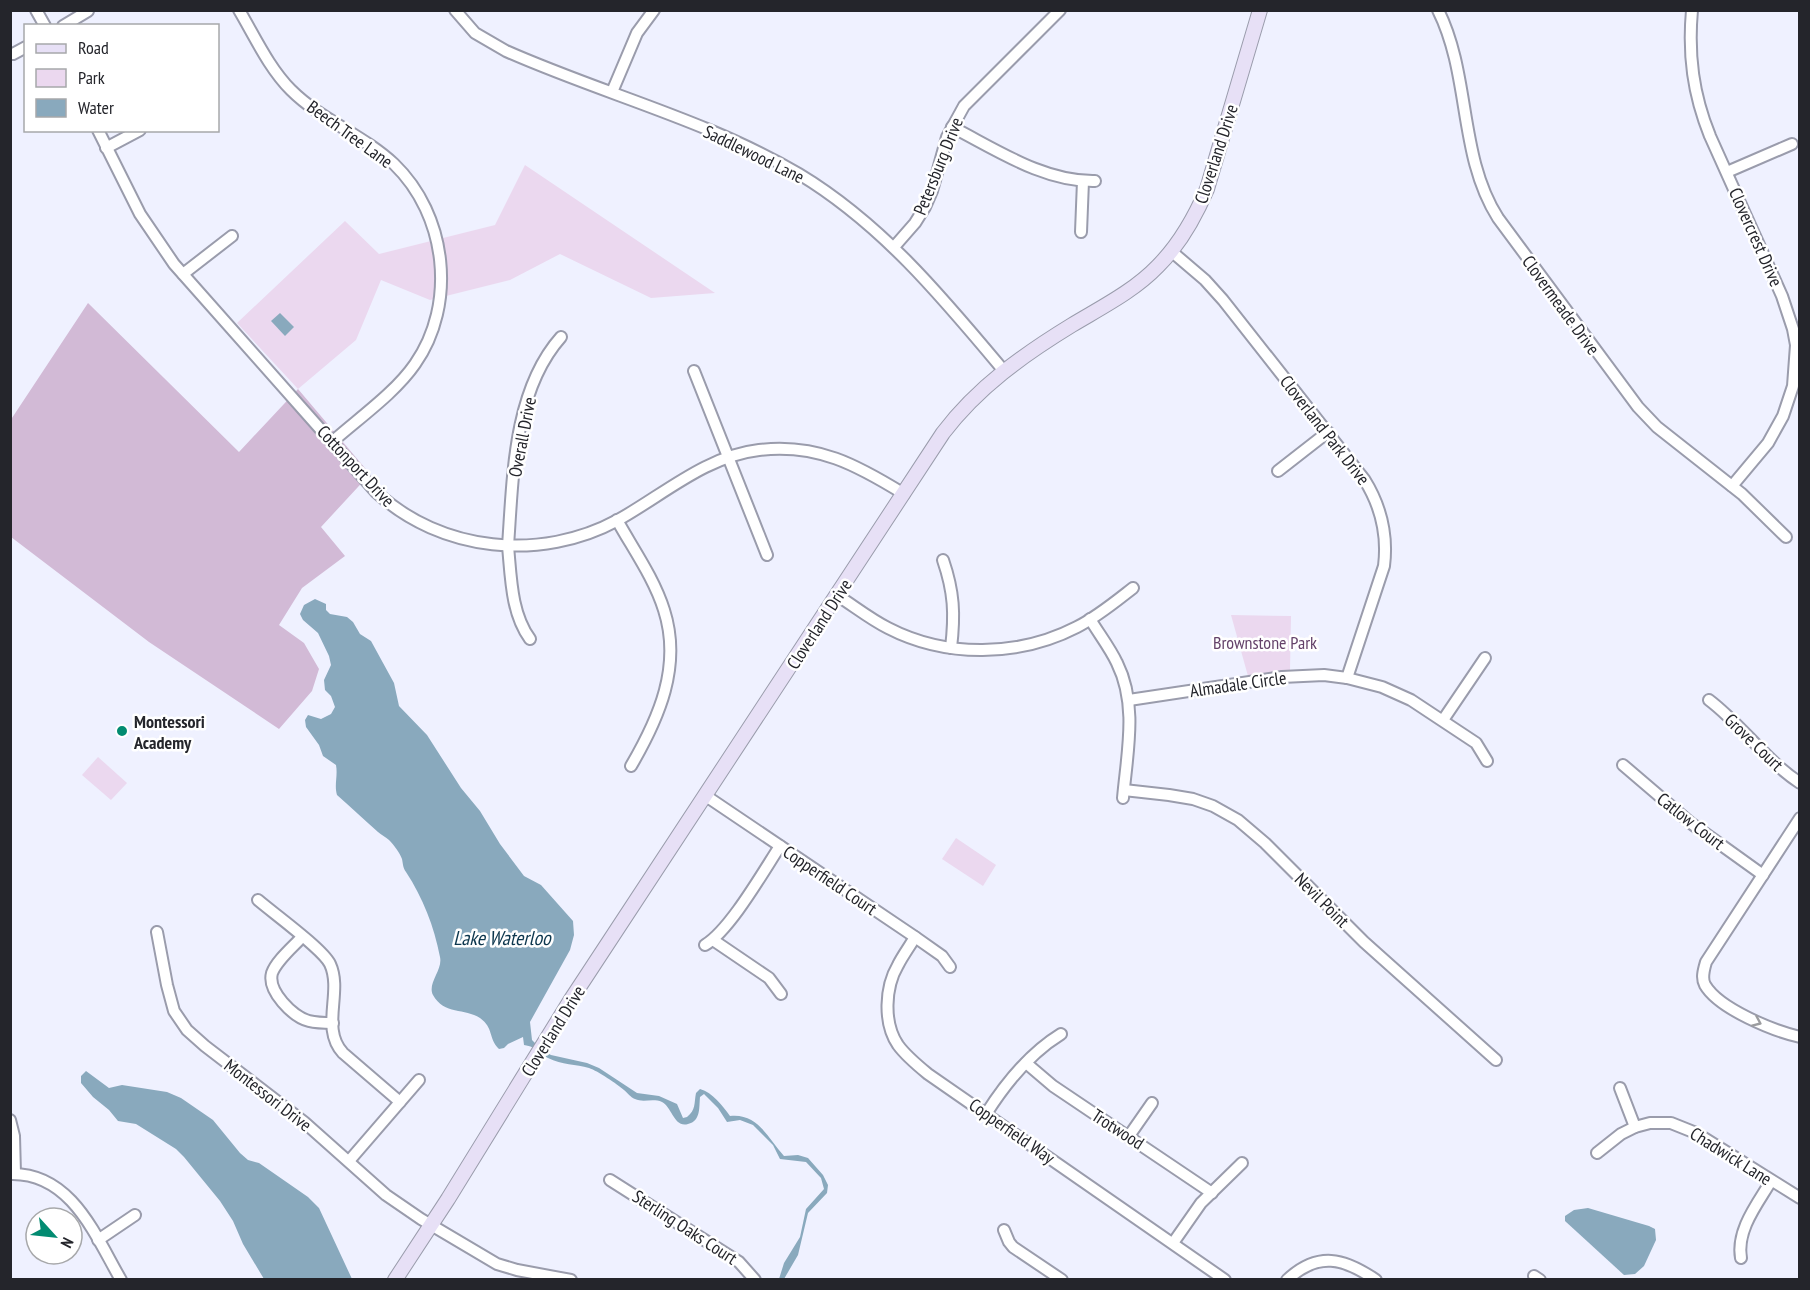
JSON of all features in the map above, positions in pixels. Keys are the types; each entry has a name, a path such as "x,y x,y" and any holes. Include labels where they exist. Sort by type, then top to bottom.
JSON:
{"main road":[{"name":"Cloverland Drive","path":"395,1280 549,1036 951,424 980,392 1004,371 1133,287 1160,264 1171,251 1198,209 1207,189 1260,10"}],"street":[{"path":"36,10 44,24"},
{"name":"Beech Tree Lane","path":"239,10 274,69 294,93 381,153 408,179 423,203 436,237 441,271 440,299 434,327 425,346 406,375 332,442"},
{"name":"Saddlewood Lane","path":"455,10 475,33 496,46 732,140 776,162 840,202 894,247 934,288 1004,371"},
{"path":"612,92 637,33 654,10"},
{"name":"Petersburg Drive","path":"894,247 915,223 929,199 943,148 964,106 1060,10"},
{"name":"Clovermeade Drive","path":"1438,10 1457,61 1477,174 1492,209 1638,407 1657,427 1732,486 1786,537"},
{"name":"Clovercrest Drive","path":"1692,10 1690,58 1696,94 1705,123 1782,296 1796,345 1793,386 1783,416 1768,443 1732,486"},
{"path":"66,24 88,11"},
{"path":"13,54 24,48"},
{"path":"952,127 1046,173 1083,181 1095,181"},
{"name":"Cottonport Drive","path":"99,132 140,214 164,251 183,274 376,492 406,515 429,527 457,537 488,544 508,546 562,542 593,532 617,520 684,479 727,458 761,449 817,452 859,467 904,494"},
{"path":"106,148 136,132"},
{"path":"1727,172 1792,144"},
{"path":"1081,232 1083,181"},
{"path":"183,274 232,236"},
{"name":"Cloverland Park Drive","path":"1171,251 1206,280 1223,300 1328,432 1375,497 1382,519 1386,548 1384,566 1347,678"},
{"name":"Overall Drive","path":"530,639 521,625 517,612 508,546 515,459 524,413 544,359 561,337"},
{"path":"694,370 767,555"},
{"path":"1278,471 1328,432"},
{"path":"617,520 660,600 668,628 670,653 668,681 660,709 631,766"},
{"path":"943,560 950,582 954,607 951,648"},
{"path":"838,596 890,629 928,643 951,648 992,650 1023,646 1064,633 1090,619 1133,588"},
{"path":"1090,619 1118,664 1129,700"},
{"path":"1443,720 1485,658"},
{"name":"Almadale Circle","path":"1129,700 1282,677 1309,675 1347,678 1390,690 1443,720 1476,743 1487,761"},
{"name":"Nevil Point","path":"1129,700 1124,794 1169,795 1193,799 1220,809 1238,820 1265,843 1364,942 1496,1060"},
{"name":"Grove Court","path":"1708,700 1766,756 1800,783"},
{"name":"Catlow Court","path":"1623,765 1692,824 1762,875"},
{"name":"Copperfield Court","path":"706,796 915,937 942,956 950,967"},
{"path":"1800,818 1706,962 1703,974 1704,984 1720,999 1756,1023 1800,1037"},
{"path":"780,846 729,922 709,943 769,978 781,994"},
{"path":"258,900 326,958 333,971 334,1040 340,1050 400,1102"},
{"name":"Montessori Drive","path":"157,932 171,1003 187,1030 304,1122 386,1195 497,1264 571,1280"},
{"path":"302,937 274,970 273,988 278,997 303,1019 311,1022 333,1023"},
{"name":"Copperfield Way","path":"915,937 897,966 891,981 888,998 890,1022 896,1043 919,1067 1225,1280"},
{"path":"986,1114 997,1097 1026,1063 1041,1048 1061,1034"},
{"name":"Trotwood","path":"1026,1063 1053,1086 1212,1193"},
{"path":"349,1161 419,1080"},
{"path":"1620,1088 1635,1127"},
{"path":"1129,1136 1152,1103"},
{"path":"10,1120 14,1136 13,1174 40,1178 66,1195 81,1211 121,1280"},
{"name":"Chadwick Lane","path":"1597,1153 1621,1134 1635,1127 1660,1122 1686,1128 1800,1198"},
{"path":"1173,1243 1196,1210 1242,1164"},
{"name":"Sterling Oaks Court","path":"610,1180 739,1262 755,1280"},
{"path":"1741,1258 1741,1242 1745,1227 1771,1181"},
{"path":"98,1240 135,1215"},
{"path":"1004,1230 1013,1247 1062,1280"},
{"path":"1287,1280 1304,1266 1313,1262 1334,1261 1361,1269 1376,1280"}],"green space":[{"path":"525,165 715,293 651,298 560,254 510,280 430,300 381,280 356,340 298,389 237,323 345,221 379,254 495,225"},
{"name":"Brownstone Park","path":"1231,615 1291,616 1290,670 1248,676"},
{"path":"98,757 127,783 111,800 82,775"},
{"path":"956,838 996,865 983,886 942,859"}],"shaded area":[{"path":"88,303 239,452 298,389 370,474 321,527 345,556 302,588 279,625 304,643 319,669 312,691 279,729 149,642 11,537 10,421"}],"water":[{"path":"280,313 294,327 285,336 271,321"},
{"name":"Lake Waterloo","path":"315,599 326,604 326,610 330,614 347,617 360,634 371,641 394,683 399,706 427,735 461,788 480,811 500,844 524,876 541,885 573,921 574,935 570,950 530,1022 532,1040 543,1051 551,1055 599,1068 637,1093 659,1096 677,1104 683,1118 692,1112 696,1093 700,1089 705,1091 717,1100 730,1116 748,1118 762,1128 784,1156 798,1155 808,1158 823,1175 828,1185 827,1193 808,1213 798,1255 784,1279 779,1279 784,1263 800,1237 806,1209 824,1189 821,1178 806,1162 780,1159 773,1145 753,1125 740,1120 727,1122 718,1108 704,1094 700,1097 695,1120 683,1124 676,1120 662,1102 635,1099 593,1070 553,1060 532,1047 524,1045 523,1037 499,1049 480,1018 443,1006 433,995 432,986 440,957 435,934 423,902 395,847 337,795 336,765 323,756 319,745 306,727 305,720 308,715 321,719 331,714 335,707 331,696 325,690 324,680 331,665 329,656 318,633 303,620 300,614 304,605"},
{"path":"86,1071 109,1088 122,1085 167,1092 181,1098 213,1120 248,1160 259,1163 308,1197 319,1208 352,1279 264,1279 220,1201 184,1157 176,1149 136,1124 118,1121 81,1083 81,1076"},
{"path":"1588,1208 1655,1229 1656,1240 1644,1266 1635,1274 1624,1275 1565,1221 1565,1216 1574,1210"}],"place":[{"name":"Montessori Academy","path":"122,731"}]}
